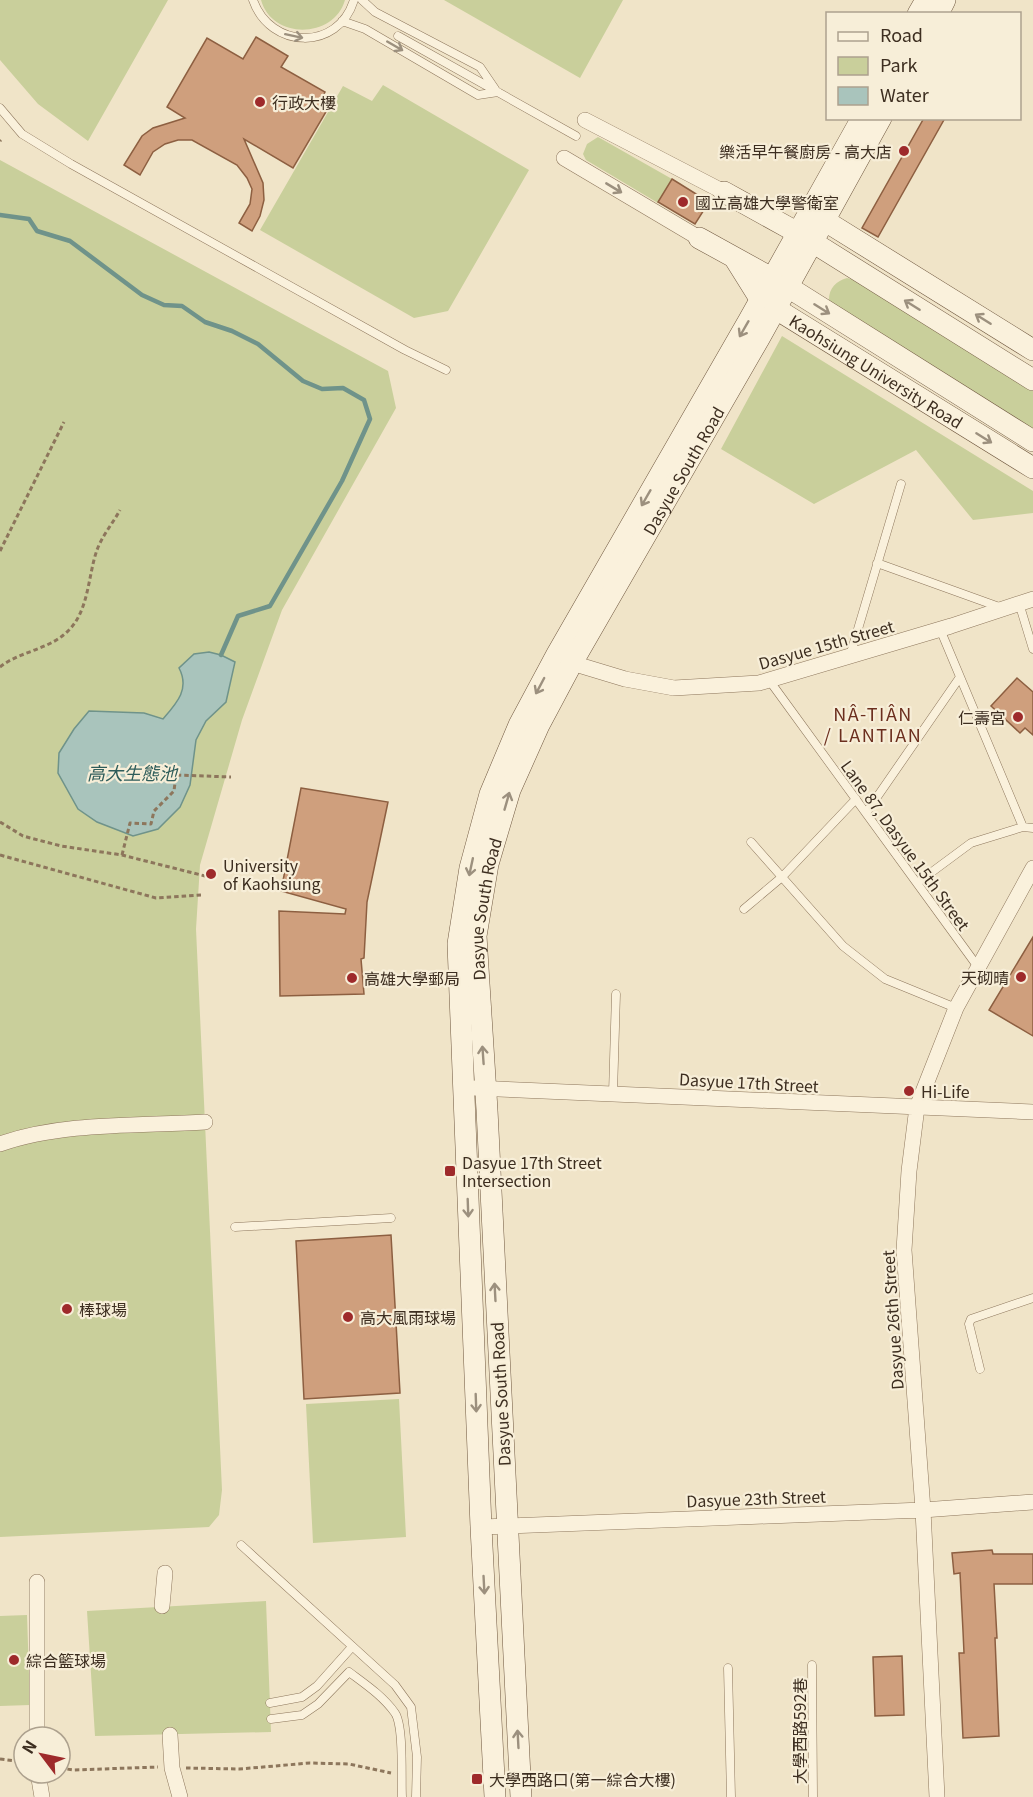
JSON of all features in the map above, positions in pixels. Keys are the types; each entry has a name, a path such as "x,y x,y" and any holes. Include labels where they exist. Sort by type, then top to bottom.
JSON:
{"street":[{"path":"585,120 764,213 1033,380"},
{"name":"Dasyue South Road","path":"817,216 860,120"},
{"name":"Dasyue South Road","path":"495,1797 481,1527 458,944 470,868 490,794 519,725 564,658 817,216 879,120"},
{"path":"564,158 699,238"},
{"path":"764,213 817,216 1033,350"},
{"name":"Kaohsiung University Road","path":"699,238 780,282 1033,441"},
{"name":"Kaohsiung University Road","path":"735,259 768,304 1033,468"},
{"name":"Dasyue 15th Street","path":"564,658 625,679 674,688 759,682 940,629 1026,601"},
{"name":"Dasyue South Road","path":"521,1797 486,1088 476,936 488,864 510,790 539,725 564,658"},
{"name":"Dasyue 26th Street","path":"937,1797 923,1510 904,1250 909,1171 917,1107 956,1008 1033,868"},
{"name":"Dasyue 17th Street","path":"463,1087 1033,1112"},
{"path":"0,1144 25,1135 54,1130 205,1122"},
{"name":"Dasyue 23th Street","path":"481,1527 923,1510 1033,1502"},
{"path":"162,1606 165,1573"},
{"path":"37,1582 37,1725"},
{"path":"170,1735 172,1768 180,1797"}],"lane":[{"path":"252,0 256,11 276,31 289,37 304,39 331,31 342,21 354,0"},
{"path":"362,0 375,12 480,68 498,92"},
{"path":"342,21 365,29 478,94 498,92"},
{"path":"398,36 576,136"},
{"path":"0,108 22,134 71,164 405,350 446,370"},
{"path":"850,656 902,484"},
{"path":"877,563 1004,608"},
{"path":"1026,601 1033,649"},
{"path":"940,629 1023,827"},
{"path":"866,813 960,677"},
{"name":"Lane 87, Dasyue 15th Street","path":"769,680 978,968"},
{"path":"744,909 782,877 856,799"},
{"path":"917,883 971,843 1023,827 1033,828"},
{"path":"751,842 843,946 885,979 956,1008"},
{"path":"613,1093 616,994"},
{"path":"235,1227 391,1218"},
{"path":"980,1369 969,1324 971,1319 1033,1298"},
{"path":"241,1545 395,1685 411,1707 417,1757 416,1797"},
{"path":"270,1703 302,1697 317,1686 351,1647"},
{"name":"大學西路592巷","path":"812,1665 813,1797"},
{"path":"728,1668 731,1797"},
{"path":"271,1719 302,1715 318,1704 349,1672 383,1699 396,1715 400,1732 402,1797"}],"path":[{"path":"0,551 64,422"},
{"path":"0,667 9,660 57,641 70,629 82,609 97,548 120,510"},
{"path":"122,855 130,823 151,824 154,810 174,791 176,775 231,777"},
{"path":"0,822 22,837 61,846 122,855 205,876"},
{"path":"0,855 156,898 201,895"},
{"path":"72,1770 239,1769 310,1763 349,1764 396,1774"}],"green space":[{"path":"0,0 168,0 88,141 38,104 0,60"},
{"path":"261,0 345,0 339,13 329,22 316,28 303,30 290,28 277,22 267,13"},
{"path":"444,0 623,0 580,78"},
{"path":"383,85 529,170 448,311 414,318 260,230 343,86 372,101"},
{"path":"598,137 672,179 658,203 586,160 583,154 587,144"},
{"path":"0,160 388,371 396,408 282,610 242,720 200,865 196,929 222,1490 219,1515 209,1527 0,1537"},
{"path":"847,278 859,281 1033,390 1033,434 829,302 834,286"},
{"path":"782,336 1033,491 1033,513 973,520 916,450 814,504 721,449"},
{"path":"399,1399 406,1537 313,1543 306,1404"},
{"path":"266,1601 271,1732 95,1736 87,1611"},
{"name":"綜合籃球場","path":"27,1615 30,1705 0,1706 0,1616"}],"water":[{"name":"高大生態池","path":"209,652 235,662 226,702 206,721 196,740 190,785 180,807 158,829 133,836 97,822 78,809 58,773 59,753 89,711 144,713 163,719 177,701 182,689 182,676 179,668 194,654"}],"building":[{"name":"行政大樓","path":"256,37 288,56 281,67 325,92 321,99 330,105 293,168 244,139 263,183 264,200 260,216 252,231 239,223 250,204 252,189 247,178 237,165 192,140 178,140 165,144 153,152 140,175 124,165 142,136 153,128 185,118 167,107 207,38 243,59"},
{"path":"923,120 944,120 878,237 862,228"},
{"name":"國立高雄大學警衛室","path":"672,179 709,202 695,224 658,202"},
{"name":"仁壽宮","path":"1017,678 1033,692 1033,735 1025,728 1020,733 991,706"},
{"path":"301,788 388,802 367,902 364,958 361,959 364,994 280,996 279,911 345,914 346,909 281,891"},
{"name":"天砌晴","path":"1033,937 1033,1036 989,1010"},
{"name":"高大風雨球場","path":"391,1235 400,1393 304,1399 296,1241"},
{"path":"992,1550 993,1554 1033,1554 1033,1584 994,1584 999,1736 963,1738 959,1653 964,1653 960,1573 954,1574 952,1553"},
{"path":"902,1656 904,1715 875,1716 873,1657"}],"waterway":[{"path":"0,215 29,219 37,231 70,241 142,295 164,305 182,306 205,322 232,331 258,344 303,381 322,389 343,388 364,400 370,419 342,481 270,606 238,616 221,655"}],"place":[{"name":"行政大樓","path":"260,102"},
{"name":"樂活早午餐廚房 - 高大店","path":"904,151"},
{"name":"國立高雄大學警衛室","path":"683,202"},
{"name":"仁壽宮","path":"1018,717"},
{"name":"University of Kaohsiung","path":"211,874"},
{"name":"天砌晴","path":"1021,977"},
{"name":"高雄大學郵局","path":"352,978"},
{"name":"Hi-Life","path":"909,1091"},
{"name":"Dasyue 17th Street Intersection","path":"450,1171"},
{"name":"棒球場","path":"67,1309"},
{"name":"高大風雨球場","path":"348,1317"},
{"name":"綜合籃球場","path":"14,1660"},
{"name":"大學西路口(第一綜合大樓)","path":"477,1779"}],"district":[{"name":"NÂ-TIÂN / LANTIAN","path":"873,723"}]}
